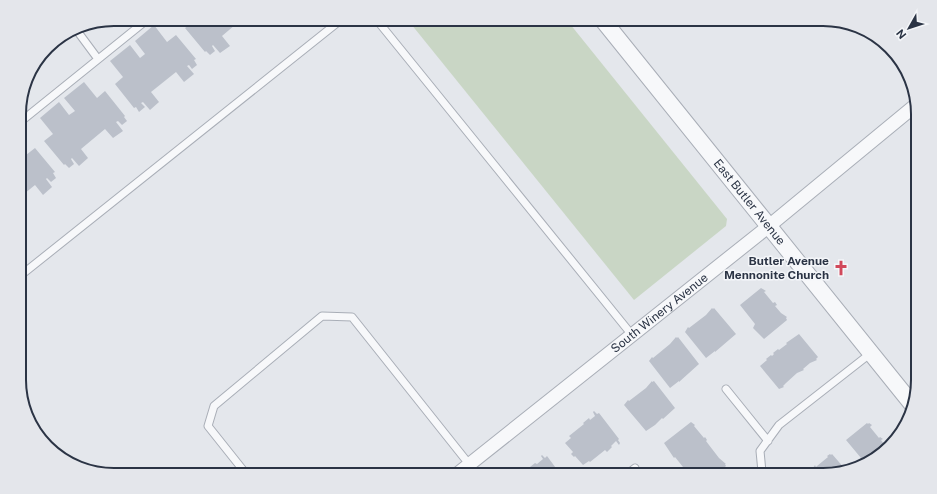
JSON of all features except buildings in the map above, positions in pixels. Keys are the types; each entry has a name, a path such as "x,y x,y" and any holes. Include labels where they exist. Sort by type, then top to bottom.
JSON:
{"street":[{"name":"East Butler Avenue","path":"608,26 908,400"},
{"name":"South Winery Avenue","path":"465,468 911,112"}],"lane":[{"path":"26,117 139,26"},
{"path":"26,271 333,26"},
{"path":"382,26 632,335"},
{"path":"79,34 98,58"},
{"path":"241,468 208,426 214,406 322,316 352,317 470,464"},
{"path":"762,468 760,451 779,425 871,353"},
{"path":"726,389 768,441"}],"green space":[{"path":"413,26 572,26 727,219 726,226 634,300"}],"place":[{"name":"Butler Avenue Mennonite Church","path":"841,268"}]}
